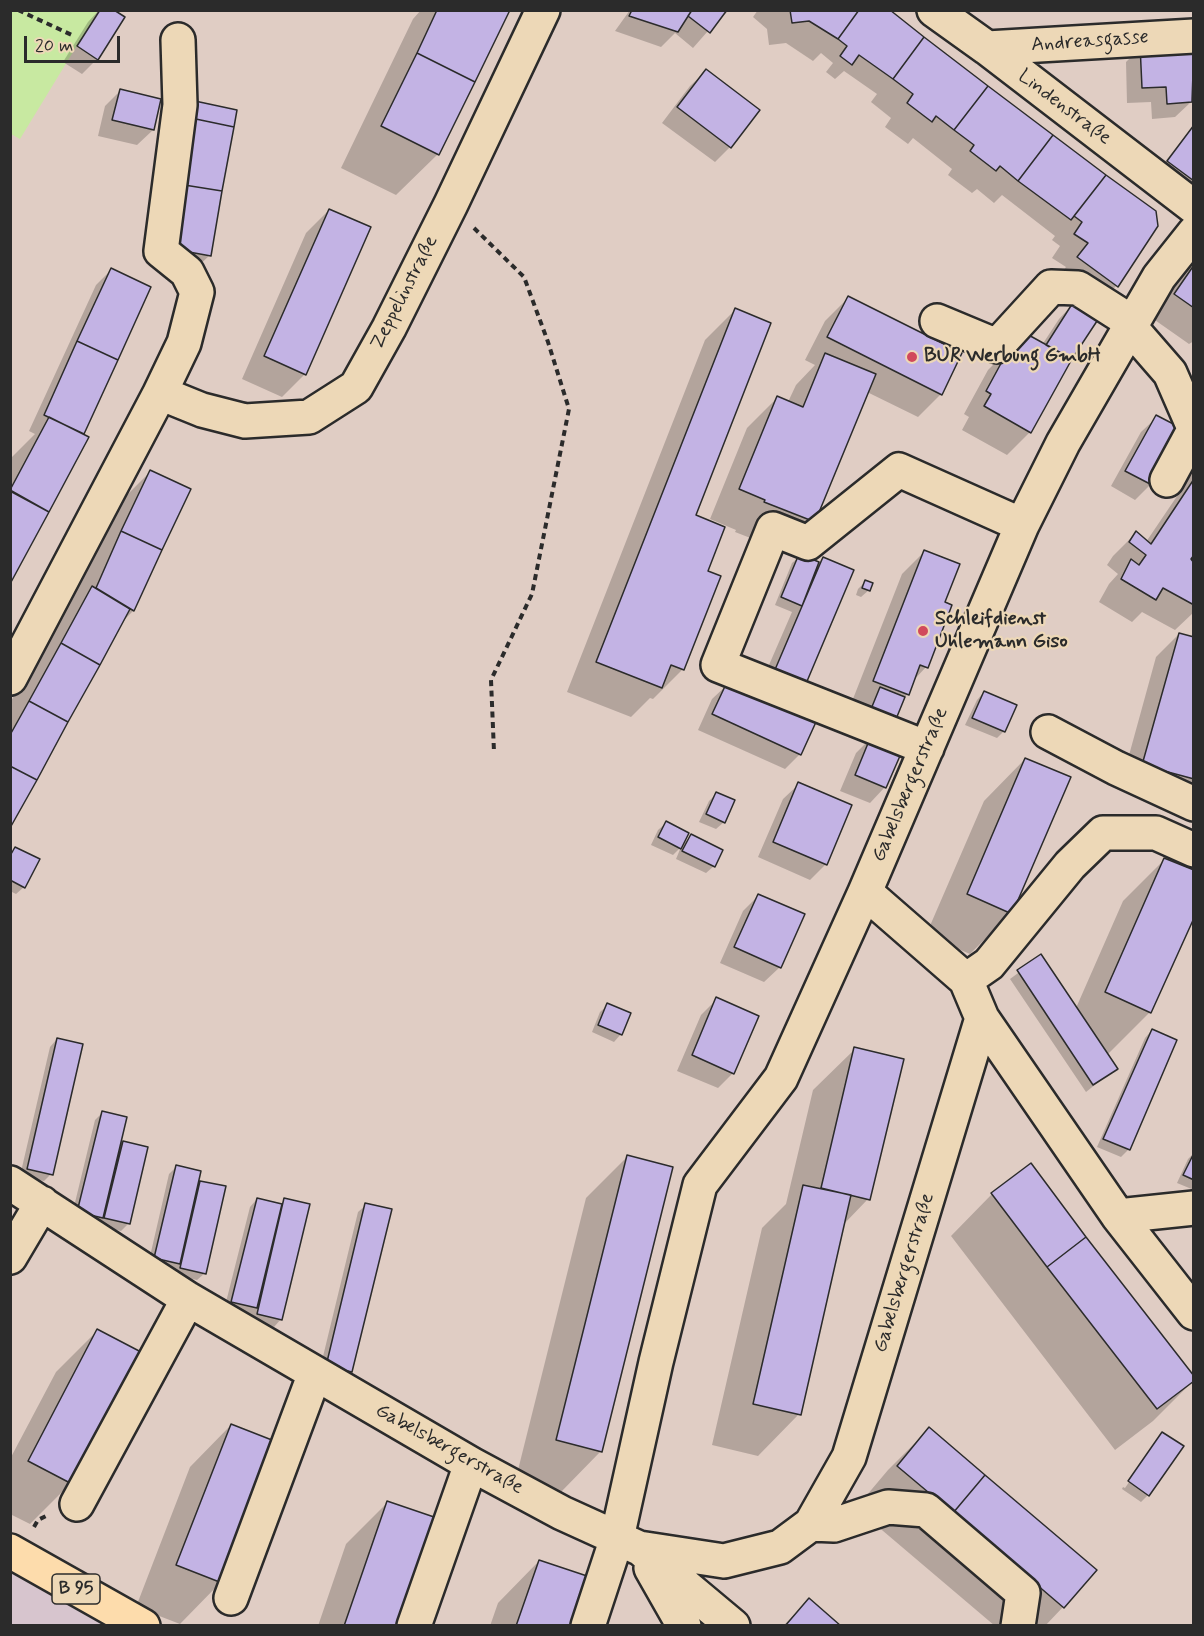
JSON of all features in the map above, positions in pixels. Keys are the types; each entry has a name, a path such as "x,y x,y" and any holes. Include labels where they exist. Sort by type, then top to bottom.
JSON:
{"main road":[{"name":"B 95","path":"10,1551 143,1626"}],"street":[{"name":"Zeppelinstraße","path":"160,393 202,410 245,421 309,417 356,387 389,328 451,204 543,10"},
{"name":"Lindenstraße","path":"934,10 1194,207"},
{"name":"Andreasgasse","path":"987,48 1194,36"},
{"path":"10,678 184,343 197,292 187,273 161,251 180,105 178,40"},
{"name":"Gabelsbergerstraße","path":"588,1626 628,1543 656,1362 700,1185 781,1078 865,892 1022,525 1063,442 1131,325 1160,277 1194,233"},
{"path":"937,321 997,346 1051,287 1078,288 1131,325 1170,372 1194,429 1167,480"},
{"path":"927,748 718,665 773,529 808,543 899,470 1022,525"},
{"path":"1048,732 1116,768 1194,804"},
{"path":"966,980 989,964 1070,865 1103,833 1156,833 1194,850"},
{"path":"865,892 966,980 982,1018 1118,1216 1194,1313"},
{"name":"Gabelsbergerstraße","path":"10,1183 188,1299 471,1464 562,1513 628,1543 724,1561 780,1547 811,1524 849,1457 982,1018"},
{"path":"10,1257 42,1203"},
{"path":"1118,1216 1194,1208"},
{"path":"77,1504 188,1299"},
{"path":"231,1598 315,1373"},
{"path":"414,1626 471,1464"},
{"path":"811,1524 834,1525 888,1507 926,1510 1023,1593 1018,1626"},
{"path":"628,1543 684,1626"},
{"path":"628,1543 733,1626"}],"path":[{"path":"18,10 74,36"},
{"path":"451,204 524,277 569,409 532,594 491,680 494,753"}],"shaded area":[{"path":"10,1551 143,1625 11,1625"}],"green space":[{"path":"10,11 98,11 20,139 11,134"}],"building":[{"path":"100,10 114,10 125,17 98,60 77,46"},
{"path":"437,10 510,10 475,82 417,53"},
{"path":"632,10 692,10 678,32 629,16"},
{"path":"692,10 727,10 710,33 688,16"},
{"path":"790,10 859,10 838,39 809,21 792,23"},
{"path":"859,10 890,10 924,37 893,79 859,55 852,65 840,56 847,46 838,39"},
{"path":"924,37 988,86 954,130 936,116 932,122 907,103 913,94 893,79"},
{"path":"1194,44 1192,102 1167,104 1166,87 1142,88 1140,45"},
{"path":"417,53 475,82 439,155 381,126"},
{"path":"706,69 760,110 731,148 677,107"},
{"path":"988,86 1053,135 1018,181 1000,166 996,171 970,151 974,145 954,130"},
{"path":"120,89 161,99 154,130 112,120"},
{"path":"195,101 237,110 234,127 191,118"},
{"path":"191,118 234,127 222,191 178,184"},
{"path":"1194,125 1194,181 1167,161"},
{"path":"1053,135 1106,175 1071,220 1018,181"},
{"path":"1106,175 1156,211 1158,226 1118,287 1077,257 1088,243 1074,234 1082,222 1074,216"},
{"path":"178,184 222,191 211,256 167,248"},
{"path":"329,209 371,227 306,375 264,356"},
{"path":"1194,265 1194,308 1174,294"},
{"path":"111,268 151,287 118,360 77,341"},
{"path":"848,296 962,353 942,395 827,337"},
{"path":"1074,301 1099,318 1072,359 1046,345"},
{"path":"735,308 771,323 696,515 725,527 708,571 721,576 684,670 671,665 662,688 596,662"},
{"path":"1025,333 1072,359 1031,433 984,406 991,394 986,391 1011,345"},
{"path":"77,341 118,360 84,434 44,415"},
{"path":"825,353 876,374 815,522 764,502 765,500 739,489 777,396 803,407"},
{"path":"1156,415 1183,429 1152,485 1125,471"},
{"path":"49,417 89,437 49,512 10,490"},
{"path":"150,470 191,489 162,550 121,531"},
{"path":"1194,479 1194,555 1191,559 1194,563 1194,605 1163,588 1156,600 1121,579 1131,559 1139,565 1146,555 1129,542 1136,531 1151,544"},
{"path":"10,491 49,512 10,584"},
{"path":"121,531 162,550 134,611 96,588"},
{"path":"924,550 960,564 945,602 952,605 928,668 920,665 909,695 873,681"},
{"path":"799,554 819,562 802,606 781,597"},
{"path":"823,557 854,570 805,686 774,672"},
{"path":"865,580 873,583 870,591 862,588"},
{"path":"92,586 130,609 100,665 61,643"},
{"path":"1179,633 1194,637 1194,779 1142,765"},
{"path":"61,643 100,665 68,722 29,701"},
{"path":"727,682 816,722 801,755 712,714"},
{"path":"880,687 905,697 894,724 869,714"},
{"path":"984,691 1017,705 1005,732 972,718"},
{"path":"29,701 68,722 37,780 10,766 10,735"},
{"path":"871,736 903,749 886,788 855,775"},
{"path":"1025,758 1071,777 1012,914 967,894"},
{"path":"10,766 37,780 10,828"},
{"path":"798,782 852,805 827,865 773,842"},
{"path":"716,792 735,800 725,823 706,814"},
{"path":"666,821 689,833 681,849 658,837"},
{"path":"691,834 723,850 715,867 682,851"},
{"path":"15,847 40,859 25,888 10,880 10,856"},
{"path":"1164,858 1194,870 1194,918 1151,1013 1105,992"},
{"path":"758,894 805,914 781,968 734,947"},
{"path":"1041,954 1118,1069 1093,1085 1017,970"},
{"path":"716,997 759,1016 734,1074 692,1055"},
{"path":"607,1003 631,1013 622,1035 598,1025"},
{"path":"1152,1029 1177,1040 1130,1150 1103,1139"},
{"path":"57,1038 83,1044 53,1175 27,1169"},
{"path":"854,1047 904,1059 870,1200 821,1188"},
{"path":"102,1111 127,1117 103,1218 77,1212"},
{"path":"123,1141 148,1147 130,1224 104,1218"},
{"path":"1194,1153 1194,1180 1183,1175"},
{"path":"627,1155 673,1167 602,1452 556,1440"},
{"path":"1031,1163 1086,1237 1047,1267 991,1193"},
{"path":"176,1165 201,1171 180,1264 154,1258"},
{"path":"200,1181 226,1186 206,1274 180,1268"},
{"path":"803,1185 851,1195 801,1415 753,1404"},
{"path":"257,1198 282,1204 257,1308 231,1302"},
{"path":"284,1198 310,1204 282,1320 257,1314"},
{"path":"365,1203 392,1209 352,1372 326,1366"},
{"path":"1086,1237 1194,1376 1194,1381 1157,1409 1047,1267"},
{"path":"97,1329 141,1352 72,1484 28,1461"},
{"path":"231,1424 277,1442 222,1583 176,1565"},
{"path":"929,1427 985,1475 953,1513 897,1466"},
{"path":"1162,1432 1184,1446 1149,1496 1128,1481"},
{"path":"985,1475 1097,1570 1064,1608 953,1513"},
{"path":"387,1501 434,1517 421,1557 397,1626 344,1626"},
{"path":"539,1560 587,1576 570,1626 516,1626"},
{"path":"809,1598 841,1626 785,1626"}],"place":[{"name":"BUR Werbung GmbH","path":"912,357"},
{"name":"Schleifdienst Uhlemann Giso","path":"923,631"}]}
